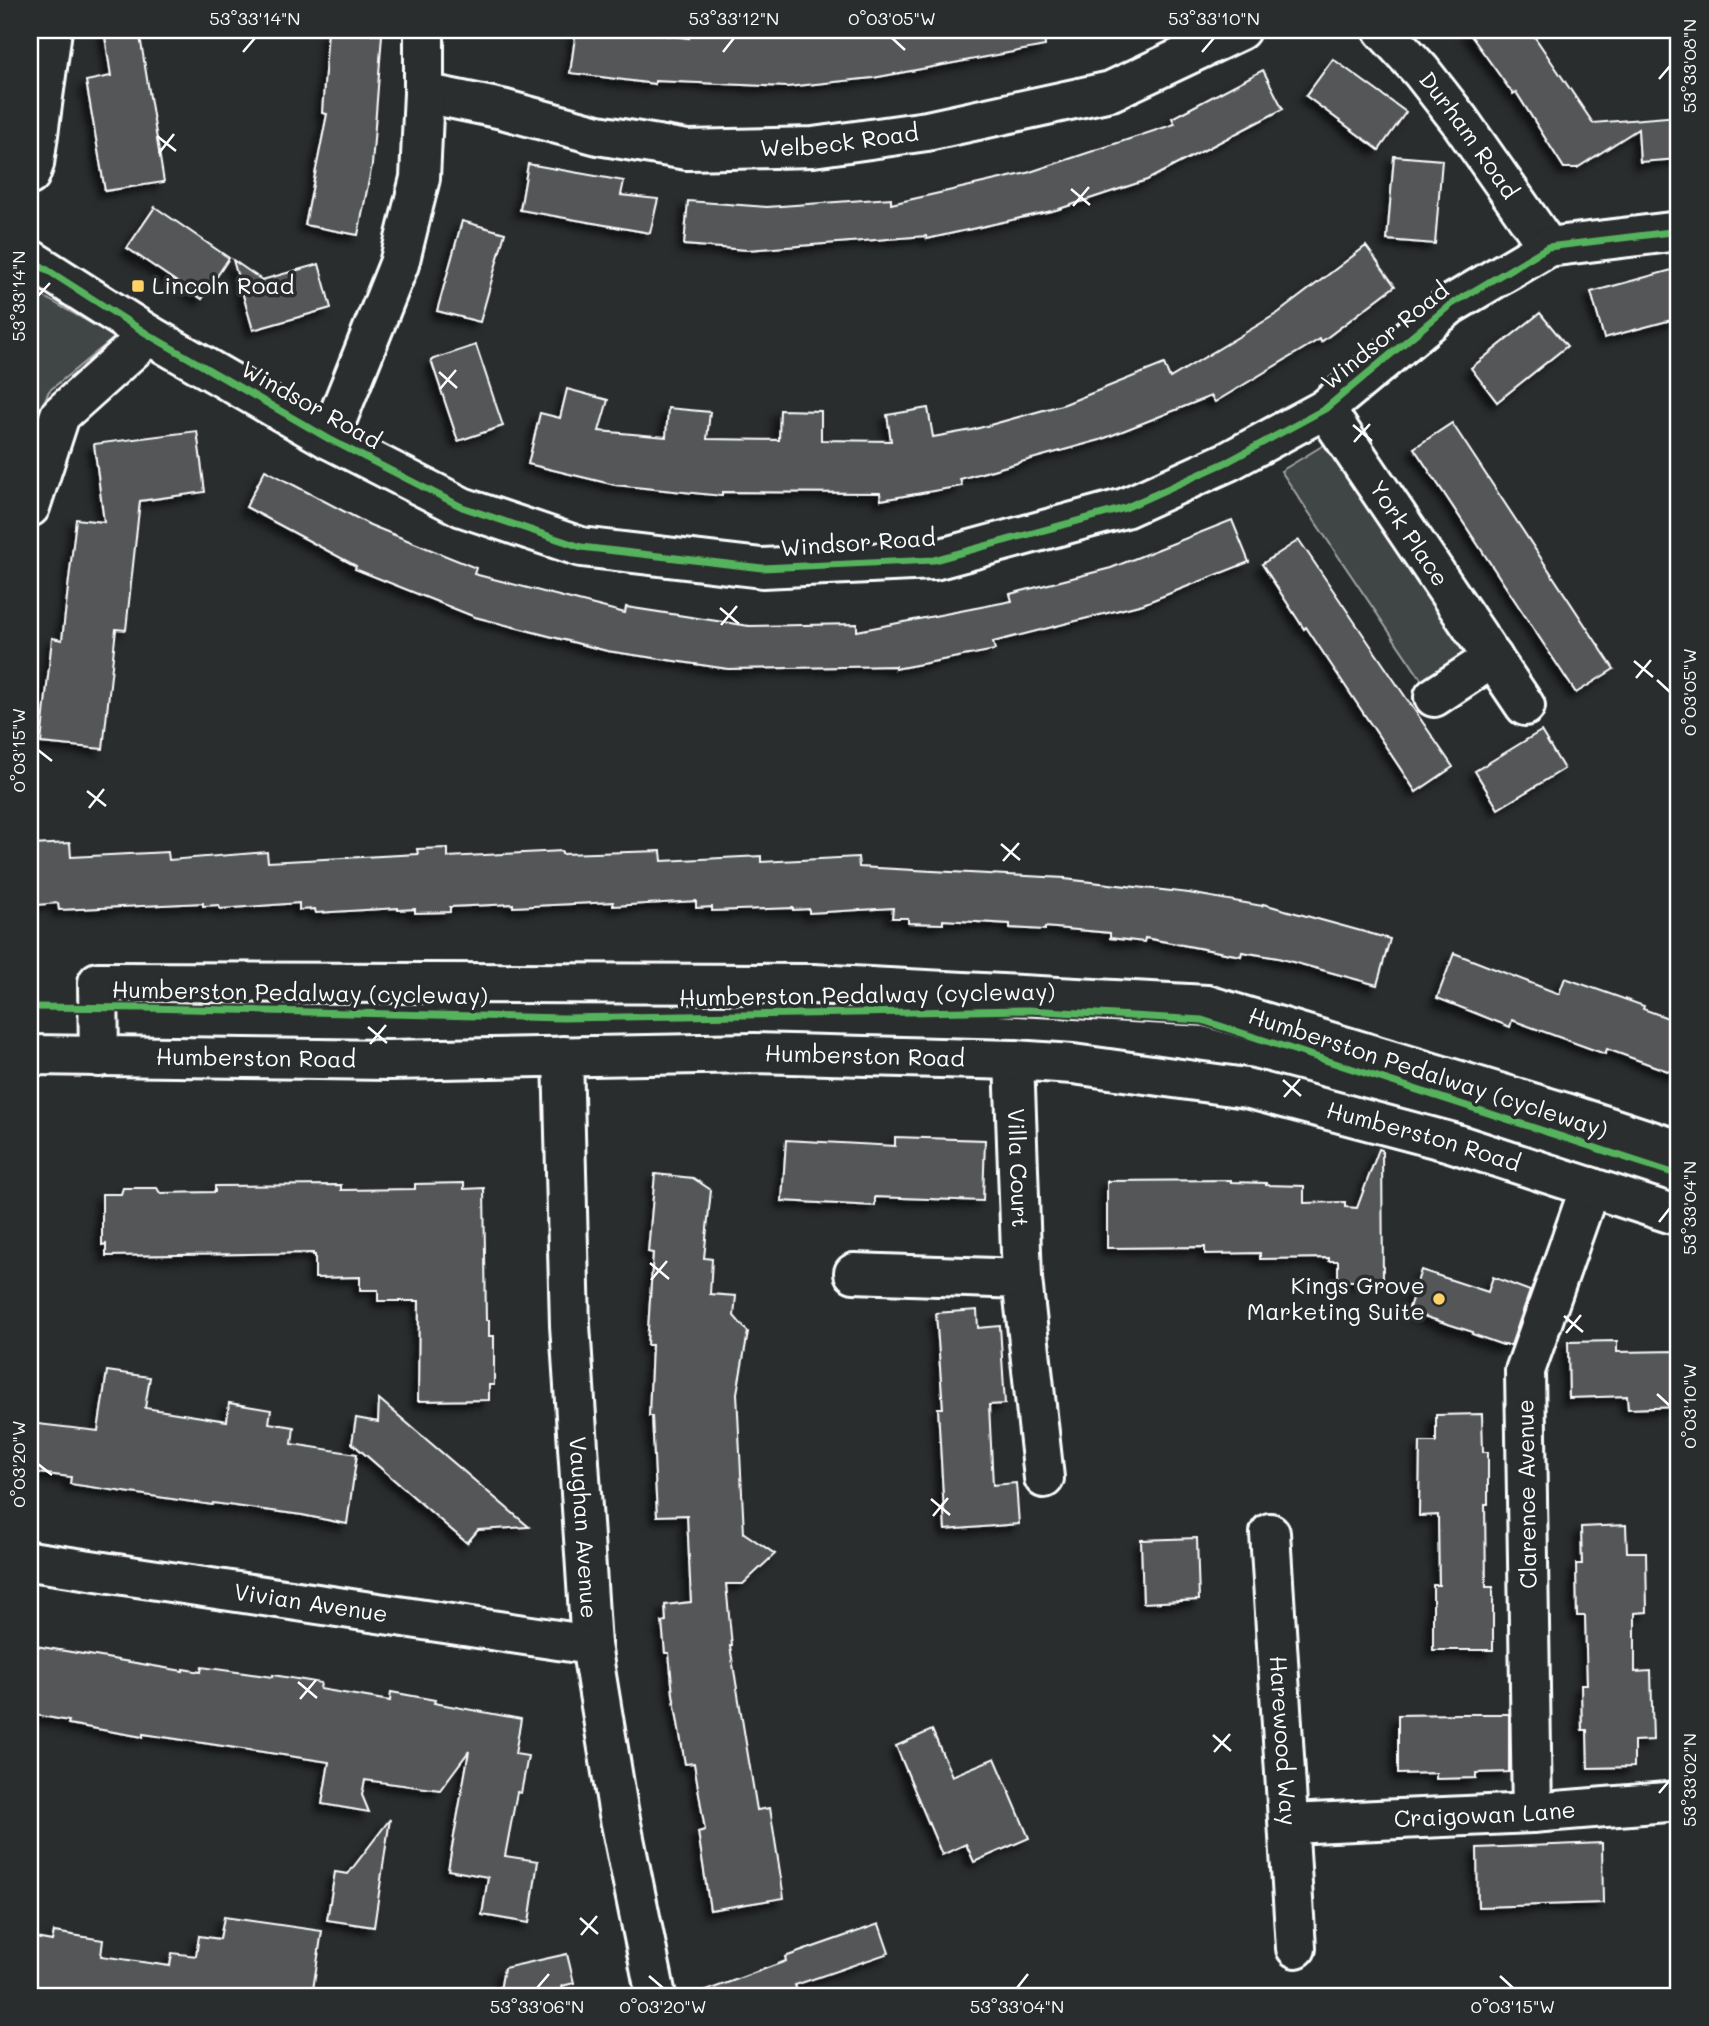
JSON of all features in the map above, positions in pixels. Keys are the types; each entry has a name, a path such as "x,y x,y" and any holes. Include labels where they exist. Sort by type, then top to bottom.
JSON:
{"street":[{"path":"30,175 34,164 52,30"},
{"path":"328,439 399,264 420,178 424,30"},
{"name":"Welbeck Road","path":"424,93 502,109 598,135 687,150 813,147 927,131 1111,91 1240,30"},
{"name":"Durham Road","path":"1383,30 1421,71 1460,121 1548,247"},
{"name":"Windsor Road","path":"30,259 149,335 328,439 462,507 581,547 761,568 934,560 1125,508 1229,461 1325,409 1450,305 1548,247 1679,231"},
{"path":"30,507 60,415 149,335"},
{"name":"York Place","path":"1325,409 1525,706"},
{"path":"1434,697 1493,658"},
{"path":"99,1056 97,982 813,984 1207,1005 1569,1114 1679,1150"},
{"name":"Humberston Road","path":"30,1055 388,1060 754,1053 1014,1059 1073,1064 1246,1088 1450,1142 1679,1216"},
{"name":"Vaughan Avenue","path":"563,1056 570,1325 591,1645 618,1809 656,1996"},
{"name":"Villa Court","path":"1014,1059 1022,1279 1044,1478"},
{"name":"Clarence Avenue","path":"1532,1813 1525,1371 1590,1187"},
{"path":"854,1273 1022,1279"},
{"name":"Harewood Way","path":"1270,1533 1296,1948"},
{"name":"Vivian Avenue","path":"30,1561 591,1645"},
{"name":"Craigowan Lane","path":"1289,1824 1532,1813 1679,1801"}],"shaded area":[{"path":"30,289 115,337 49,391 30,433"},
{"path":"1332,440 1477,654 1427,688 1281,471"}],"building":[{"path":"104,30 139,30 164,182 105,191 86,81 111,76"},
{"path":"576,30 623,30 689,38 689,32 782,37 852,30 1044,30 1045,46 873,78 787,87 655,81 655,84 570,73"},
{"path":"1467,30 1530,30 1593,123 1679,116 1679,159 1640,162 1638,129 1577,168 1564,168 1516,92 1513,94"},
{"path":"328,31 382,35 372,165 358,235 305,225 327,114 322,113"},
{"path":"1333,59 1406,112 1379,150 1306,96"},
{"path":"1263,70 1283,109 1147,180 1056,210 927,239 926,236 747,250 684,245 688,201 767,207 891,198 891,204 1027,173 1175,124 1172,118"},
{"path":"1394,156 1442,160 1435,244 1387,240"},
{"path":"528,164 624,181 621,195 658,199 650,233 520,210"},
{"path":"155,207 229,258 202,299 127,248"},
{"path":"462,221 505,233 480,322 437,311"},
{"path":"1366,246 1395,286 1321,342 1320,339 1215,402 1211,396 1100,440 960,479 962,486 881,500 880,493 722,492 722,496 615,485 528,464 540,413 560,418 567,389 608,400 599,431 666,437 668,408 710,412 707,439 779,440 780,410 821,411 821,440 891,441 887,415 928,408 933,437 972,430 1065,404 1164,364 1170,378 1278,313"},
{"path":"233,260 262,280 319,264 331,308 253,330"},
{"path":"1679,268 1679,318 1604,338 1591,292"},
{"path":"1540,313 1567,346 1497,402 1471,368"},
{"path":"476,345 503,426 458,441 431,360"},
{"path":"1452,423 1614,669 1576,693 1414,448"},
{"path":"197,431 205,492 140,501 126,630 116,629 103,749 41,743 52,638 62,640 76,519 104,522 94,444"},
{"path":"265,470 370,525 476,568 474,574 625,613 626,607 749,626 857,624 857,631 1012,601 1010,594 1111,568 1232,520 1249,562 1143,604 993,642 995,650 895,669 895,666 728,669 607,651 475,617 355,569 356,566 246,507"},
{"path":"1299,540 1453,767 1416,792 1262,564"},
{"path":"1541,731 1564,769 1498,809 1475,771"},
{"path":"70,843 71,857 168,852 169,860 267,852 268,862 418,854 417,849 448,848 448,857 562,851 562,854 661,851 662,861 761,856 761,862 858,857 859,867 1065,878 1189,893 1262,906 1263,904 1390,939 1377,985 1278,958 1242,952 1241,956 1145,938 1144,942 1110,938 1110,933 1045,927 1045,930 1010,928 1010,924 943,920 943,924 908,923 908,918 892,918 893,908 809,913 809,909 793,908 712,911 712,907 696,908 696,901 613,906 613,902 513,907 513,904 450,907 450,912 415,913 415,909 398,908 316,913 315,909 299,910 299,903 220,909 219,905 203,906 203,903 59,910 58,903 37,905 32,845"},
{"path":"1454,953 1559,994 1565,978 1644,1006 1643,1009 1679,1022 1679,1075 1607,1049 1605,1054 1512,1020 1510,1027 1437,998"},
{"path":"895,1137 985,1140 983,1201 875,1197 875,1206 782,1201 786,1140 895,1146"},
{"path":"1379,1149 1382,1150 1383,1281 1338,1281 1338,1261 1329,1261 1329,1258 1260,1259 1260,1253 1205,1254 1205,1247 1107,1248 1107,1181 1231,1180 1266,1185 1304,1186 1304,1203 1345,1202 1345,1207 1357,1208"},
{"path":"655,1174 693,1178 711,1190 704,1258 712,1259 710,1294 736,1296 734,1316 748,1332 737,1393 744,1533 775,1554 743,1584 726,1584 730,1646 757,1810 770,1808 784,1898 710,1910 698,1832 705,1830 694,1763 685,1764 662,1622 666,1621 665,1605 691,1602 687,1515 657,1516 652,1416 649,1416 652,1345 647,1345 653,1253 648,1252"},
{"path":"464,1183 464,1189 484,1188 486,1320 489,1320 489,1336 494,1336 494,1385 489,1385 489,1400 418,1401 419,1301 378,1301 378,1290 360,1290 360,1277 315,1278 313,1253 106,1256 106,1244 102,1245 102,1194 121,1194 123,1188 157,1188 160,1193 215,1192 215,1186 341,1185 341,1190 415,1189 415,1184"},
{"path":"1421,1270 1488,1292 1493,1277 1530,1291 1511,1345 1503,1345 1472,1334 1473,1332 1408,1311"},
{"path":"977,1310 978,1328 1000,1326 1005,1404 989,1405 993,1485 1016,1483 1019,1524 945,1530 938,1408 943,1408 936,1313"},
{"path":"1617,1341 1617,1352 1679,1351 1679,1407 1628,1409 1627,1396 1569,1398 1568,1342"},
{"path":"107,1371 150,1377 145,1408 227,1421 229,1403 271,1410 269,1423 294,1427 292,1444 357,1454 347,1524 302,1515 70,1484 71,1477 30,1472 30,1423 98,1431"},
{"path":"379,1399 529,1527 478,1530 467,1543 447,1526 352,1443 356,1418 378,1422"},
{"path":"1482,1414 1483,1452 1488,1452 1488,1504 1485,1504 1486,1587 1493,1587 1493,1650 1433,1650 1433,1585 1439,1585 1438,1515 1419,1516 1420,1442 1436,1442 1436,1415"},
{"path":"1626,1525 1627,1552 1646,1552 1647,1612 1635,1613 1635,1672 1651,1671 1653,1740 1634,1741 1634,1767 1588,1768 1587,1730 1582,1730 1581,1684 1587,1684 1585,1616 1577,1616 1576,1564 1582,1564 1581,1527"},
{"path":"1197,1538 1199,1600 1143,1603 1141,1540"},
{"path":"30,1645 183,1671 201,1672 202,1667 273,1675 321,1683 320,1689 390,1701 391,1692 521,1719 515,1754 528,1756 521,1793 517,1792 505,1856 538,1861 529,1923 482,1915 488,1877 448,1870 469,1751 440,1790 365,1780 362,1795 369,1812 322,1804 329,1762 143,1734 143,1737 68,1724 69,1721 30,1714"},
{"path":"1509,1714 1509,1772 1476,1773 1476,1778 1436,1779 1436,1773 1398,1774 1398,1715"},
{"path":"932,1730 952,1776 995,1758 1029,1838 974,1862 966,1844 942,1855 896,1746"},
{"path":"390,1819 374,1927 327,1920 335,1872 348,1874"},
{"path":"1602,1843 1603,1903 1478,1907 1477,1848"},
{"path":"224,1917 322,1931 312,1996 30,1996 30,1937 52,1941 54,1932 103,1940 101,1956 170,1966 172,1953 196,1956 199,1936 220,1939"},
{"path":"879,1924 889,1953 795,1985 799,1996 701,1996 700,1993 786,1961 785,1957"},
{"path":"567,1954 574,1983 562,1986 564,1996 499,1996 504,1968"}],"cycle path":[{"path":"30,259 149,335 329,439 462,507 581,547 762,568 934,560 1125,508 1229,461 1325,409 1450,305 1548,247 1679,231"},
{"name":"Humberston Pedalway (cycleway)","path":"30,1007 563,1018 1028,1010 1202,1020 1679,1175"}],"place":[{"name":"Lincoln Road","path":"138,286"},
{"name":"Kings Grove Marketing Suite","path":"1439,1299"}]}
